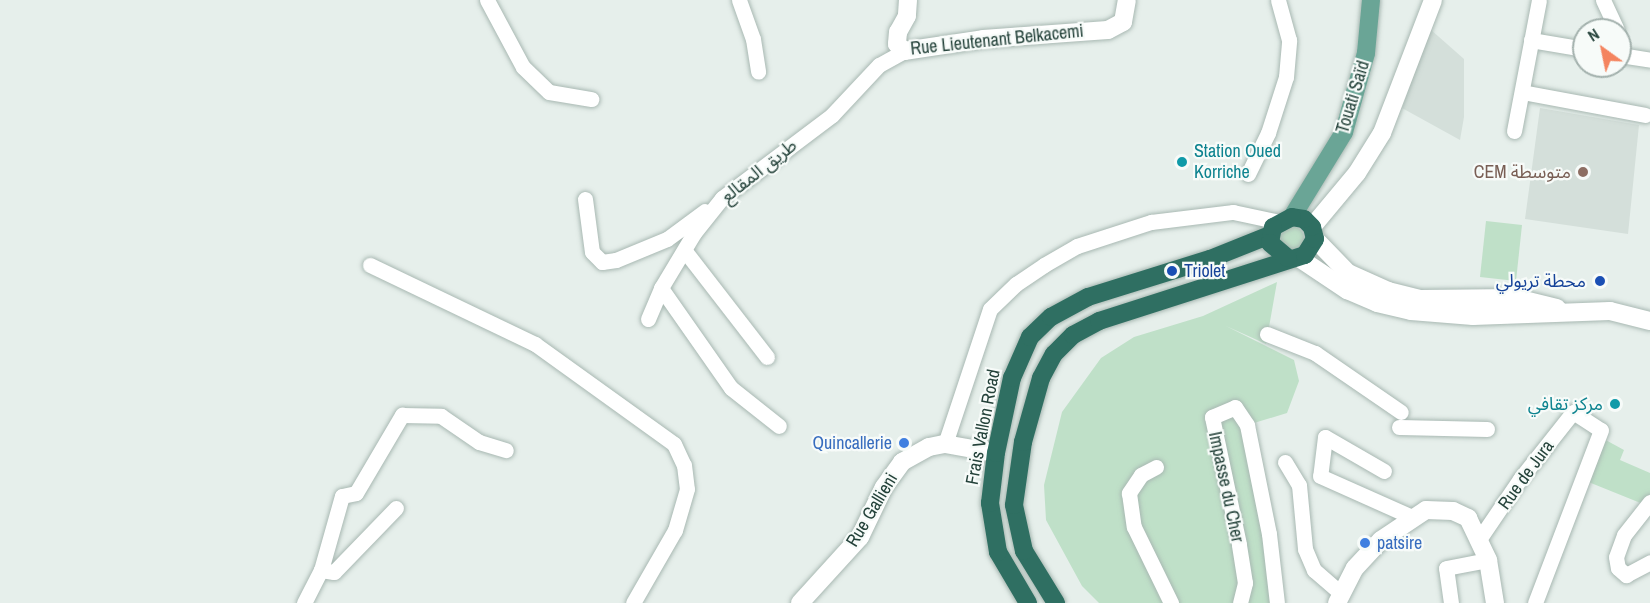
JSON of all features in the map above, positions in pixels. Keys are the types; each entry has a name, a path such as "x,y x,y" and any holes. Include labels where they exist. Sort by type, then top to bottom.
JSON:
{"highway":[{"path":"1056,603 1024,551 1014,505 1023,442 1041,378 1054,354 1073,335 1099,321 1293,258 1310,251 1314,233 1304,219 1281,224 1274,250 1293,258"},
{"name":"Frais Vallon Road","path":"1028,603 993,540 990,503 996,453 1020,357 1030,337 1051,317 1088,297 1210,259 1281,224"}],"main road":[{"name":"Touati Saïd","path":"1281,224 1344,132 1366,53 1371,0"}],"street":[{"path":"488,0 524,67 549,92 591,99"},
{"path":"739,0 753,39 758,72"},
{"name":"Rue Lieutenant Belkacemi","path":"908,0 907,16 898,32 897,44 904,51 982,39 1108,30 1123,21 1127,0"},
{"path":"1248,174 1268,133 1286,77 1289,40 1278,0"},
{"path":"1348,282 1314,233 1357,173 1382,133 1433,0"},
{"path":"1514,131 1539,0"},
{"path":"1603,0 1611,18"},
{"path":"1531,40 1572,47"},
{"name":"طريق المقالع","path":"648,319 661,288 722,198 832,115 879,65 904,51"},
{"path":"1632,57 1650,60"},
{"path":"1522,92 1645,115"},
{"path":"585,199 592,252 602,262 616,260 667,239 722,198"},
{"path":"945,444 990,309 1016,284 1044,265 1077,246 1151,222 1233,212 1281,224"},
{"path":"685,251 767,357"},
{"path":"1293,258 1348,282 1421,298 1516,298 1567,311 1610,310 1650,321"},
{"path":"370,265 535,344 674,444 684,465 687,489 675,530 633,603"},
{"path":"661,288 731,388 779,426"},
{"path":"1267,334 1315,353 1400,419 1488,429"},
{"name":"Impasse du Cher","path":"1240,603 1245,583 1212,417 1234,407 1246,425 1269,534 1277,603"},
{"name":"Rue de Jura","path":"1480,538 1520,479 1573,411 1601,430 1535,603"},
{"path":"304,603 321,570 342,496 356,493 402,415 441,416 479,442 506,450"},
{"path":"1384,471 1325,437 1320,476 1412,517"},
{"name":"Rue Gallieni","path":"800,603 860,537 892,474 915,453 945,444 996,453"},
{"path":"1285,462 1299,485 1305,549 1314,570 1338,598 1381,540 1412,517 1426,510 1453,511 1468,518 1480,538 1488,560 1495,603"},
{"path":"1156,467 1141,475 1129,493 1134,527 1171,603"},
{"path":"1650,502 1623,535 1616,557 1618,568 1626,575 1650,562"},
{"path":"321,570 334,572 396,508"},
{"path":"1451,603 1446,568 1488,560"}],"shaded area":[{"path":"1430,29 1464,59 1464,117 1460,140 1402,108"},
{"name":"CEM متوسطة","path":"1540,108 1639,125 1628,234 1525,219"}],"green space":[{"path":"1486,221 1522,225 1516,281 1480,277"},
{"path":"1291,226 1300,230 1304,239 1300,248 1291,252 1282,248 1278,239 1282,230"},
{"path":"1277,282 1266,344 1226,326 1294,360 1299,381 1287,413 1254,423 1281,603 1099,603 1082,586 1046,520 1044,485 1062,412 1101,358 1134,337 1203,316"},
{"path":"1602,438 1624,450 1620,460 1650,473 1650,494 1643,504 1586,481"}],"place":[{"name":"Station Oued Korriche","path":"1182,162"},
{"name":"CEM متوسطة","path":"1583,172"},
{"name":"Triolet","path":"1172,271"},
{"name":"محطة تريولي","path":"1600,281"},
{"name":"مركز تقافي","path":"1615,404"},
{"name":"Quincallerie","path":"904,443"},
{"name":"patsire","path":"1365,543"}]}
